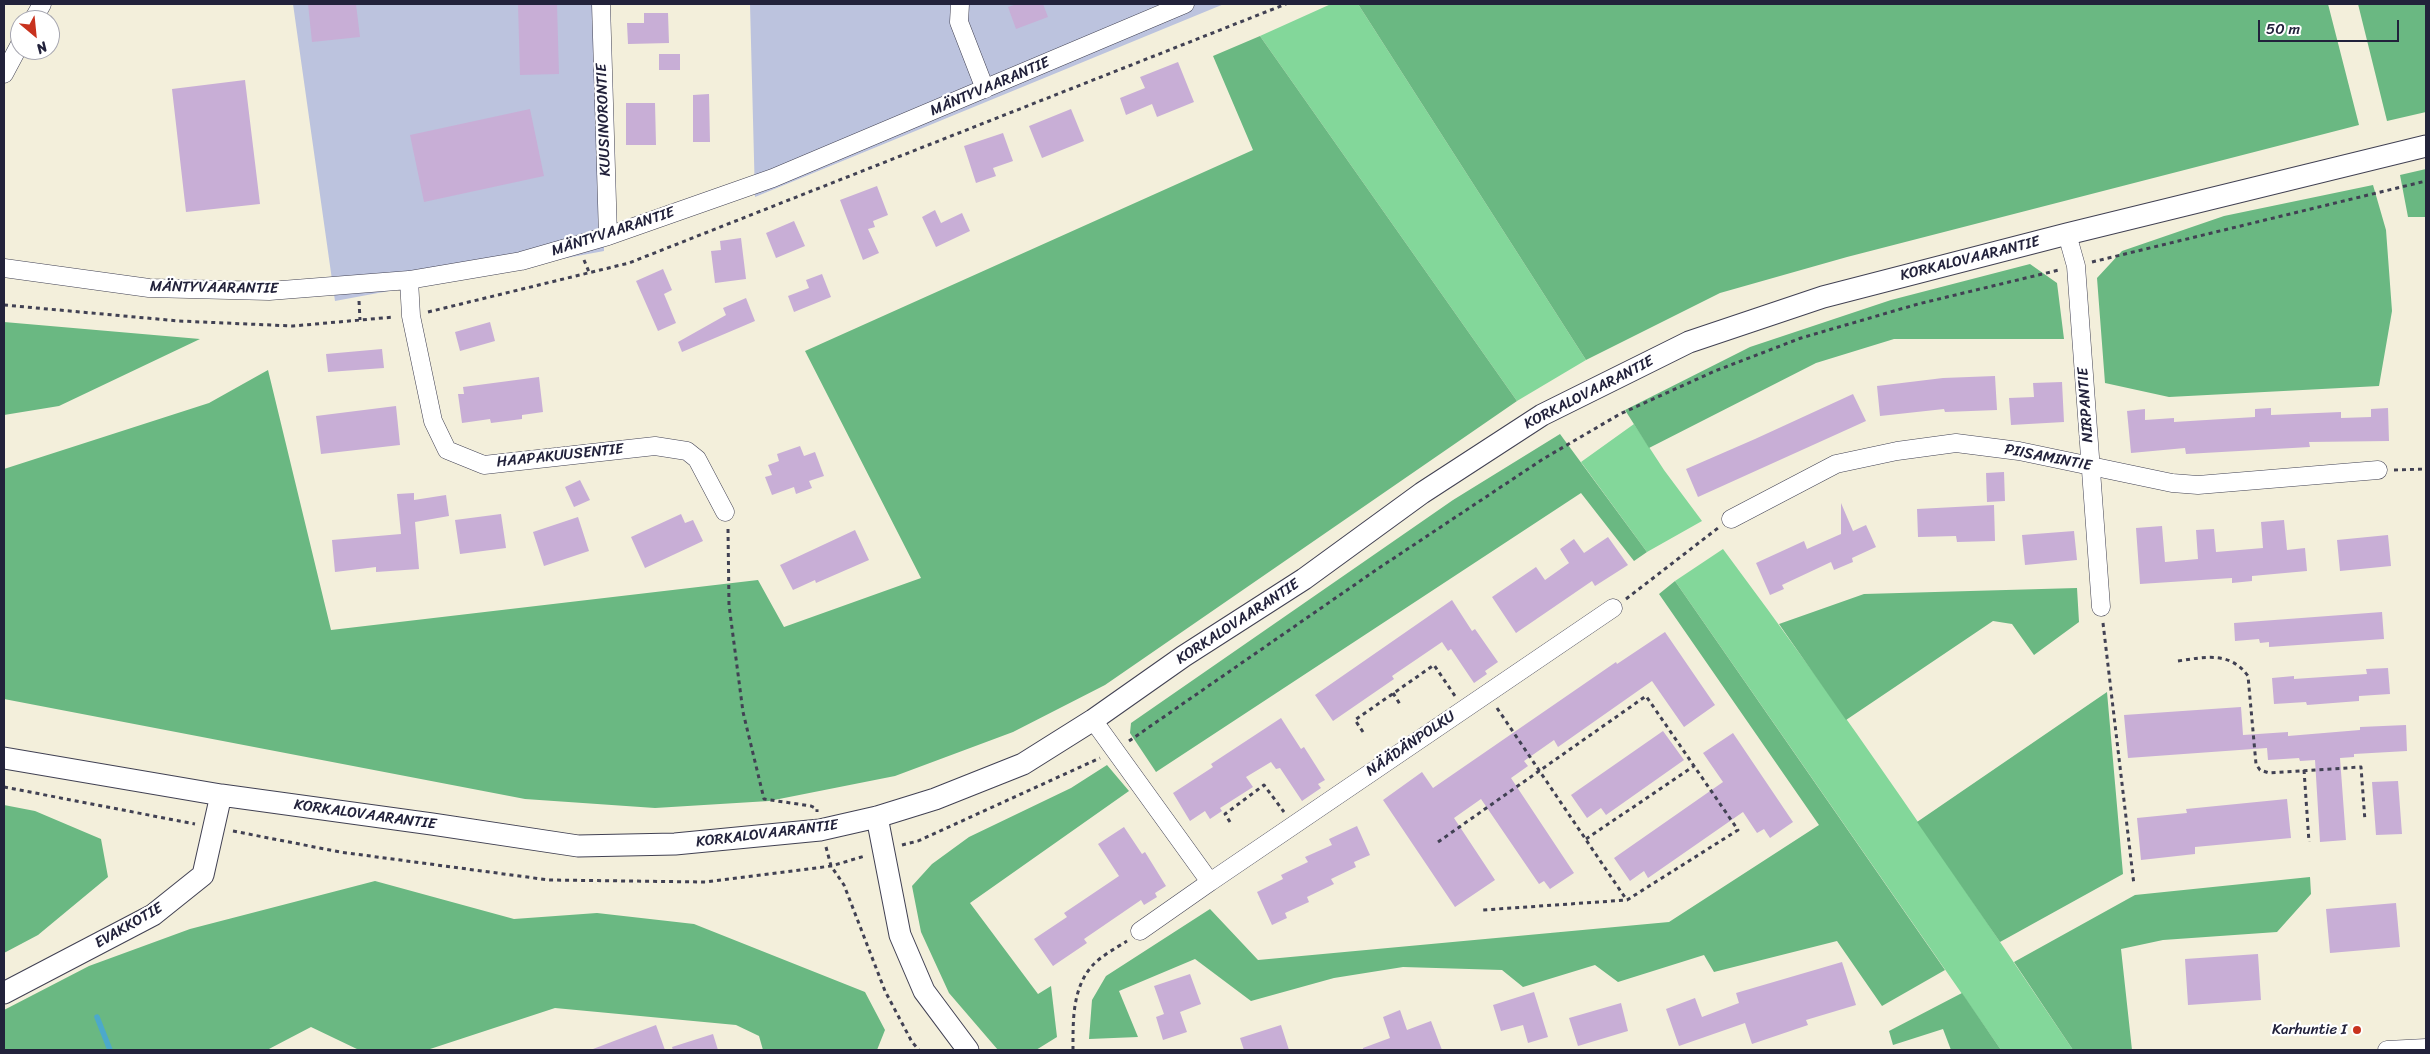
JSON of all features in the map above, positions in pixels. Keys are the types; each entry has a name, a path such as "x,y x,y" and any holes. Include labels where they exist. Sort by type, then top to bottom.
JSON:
{"street":[{"name":"KUUSINORONTIE","path":"601,4 608,236"},
{"path":"960,4 960,22 985,89"},
{"name":"MÄNTYVAARANTIE","path":"4,268 149,288 269,291 409,280 521,261 608,236 773,178 1185,4"},
{"path":"4,74 11,60"},
{"name":"KORKALOVAARANTIE","path":"4,758 221,795 578,846 676,844 820,830 878,817 935,799 1023,764 1093,720 1184,656 1304,579 1422,493 1542,415 1689,342 1823,297 2067,234 2426,146"},
{"name":"NIRPANTIE","path":"2067,234 2076,266 2101,607"},
{"name":"HAAPAKUUSENTIE","path":"409,280 411,316 433,421 447,450 484,465 656,446 687,451 697,459 726,512"},
{"name":"PIISAMINTIE","path":"1730,519 1836,464 1897,451 1956,443 2019,451 2172,483 2198,485 2378,470"},
{"name":"NÄÄDÄNPOLKU","path":"1140,931 1613,608"},
{"path":"1093,720 1210,882"},
{"name":"EVAKKOTIE","path":"4,993 136,925 160,910 203,875 221,795"},
{"path":"878,817 900,935 924,991 968,1050"},
{"path":"2387,1050 2426,1048"}],"path":[{"path":"4,787 340,852 549,880 706,882 831,866 918,841 1070,774 1116,751 1384,564 1543,459 1620,414 1715,371 1801,338 1918,304 2426,181"},
{"path":"2378,470 2426,469"},
{"path":"726,512 730,535 729,605 742,702 764,798 817,809 820,830 831,866 844,885 885,991 912,1042 919,1050"},
{"path":"1613,608 1730,519"},
{"path":"2101,607 2134,885"},
{"path":"2178,660 2215,656 2240,665 2248,676 2256,764 2260,770 2269,773 2361,766 2365,821"},
{"path":"1363,732 1355,720 1434,665 1464,708"},
{"path":"1393,693 1401,706"},
{"path":"1487,693 1626,900"},
{"path":"1438,842 1646,696 1738,830 1626,900 1483,910"},
{"path":"1586,839 1694,766"},
{"path":"2304,770 2309,842"},
{"path":"1230,822 1225,814 1264,785 1293,825"},
{"path":"1073,1050 1073,1013 1080,985 1093,965 1140,931"}],"shaded area":[{"path":"293,4 598,4 604,251 335,301"},
{"path":"750,4 1224,4 755,197"}],"green space":[{"path":"1331,4 1358,4 1586,360 1517,401 1260,36"},
{"path":"1358,4 2328,4 2359,125 1847,257 1720,293 1586,360"},
{"path":"2358,4 2426,4 2426,112 2387,121"},
{"path":"1260,36 1517,401 1105,685 1013,732 895,776 769,801 655,808 525,799 4,699 4,469 209,403 268,370 331,630 758,580 784,627 921,578 805,351 1253,150 1213,56"},
{"path":"2426,169 2426,217 2408,217 2400,175"},
{"path":"2373,185 2386,230 2392,311 2379,386 2169,397 2105,383 2097,278 2122,251 2224,216"},
{"path":"2030,264 2057,283 2064,339 1894,339 1816,363 1649,448 1625,410 1750,347 1891,300"},
{"path":"4,322 200,339 59,406 4,415"},
{"path":"1634,424 1664,470 1702,521 1647,552 1581,462"},
{"path":"1560,434 1647,552 1634,561 1581,493 1156,772 1130,733 1131,723 1453,500"},
{"path":"1723,549 1857,735 2073,1050 2001,1050 1675,581"},
{"path":"1675,581 1945,970 1882,1006 1837,941 1714,972 1704,955 1618,982 1595,965 1523,987 1502,970 1403,967 1334,978 1251,1001 1195,959 1119,991 1138,1037 1089,1039 1092,1000 1106,976 1210,909 1258,960 1669,922 1819,825 1659,594"},
{"path":"2077,588 2079,622 2034,655 2012,624 1993,621 1846,720 1779,624 1864,594"},
{"path":"2107,692 2123,874 2000,942 1917,822"},
{"path":"1107,765 1129,791 970,903 1038,994 1051,986 1057,1037 1036,1050 998,1050 949,993 921,932 912,886 932,864 969,837 1071,788"},
{"path":"4,805 35,811 101,839 108,877 38,935 4,953"},
{"path":"2310,877 2311,894 2277,932 2163,940 2121,949 2132,1050 2073,1050 2014,962 2135,895"},
{"path":"375,881 514,919 597,913 694,924 865,992 885,1030 877,1050 763,1050 759,1036 736,1025 555,1008 427,1050 359,1050 311,1027 267,1050 4,1050 4,1010 89,966 190,929"},
{"path":"1962,993 2001,1050 1951,1050 1943,1029 1893,1045 1889,1031"}],"building":[{"path":"308,4 356,4 360,37 312,42"},
{"path":"518,4 557,4 559,74 520,75"},
{"path":"1017,4 1043,4 1048,17 1016,29 1008,7"},
{"path":"644,13 668,13 669,43 628,44 627,23 644,23"},
{"path":"659,54 680,54 680,70 659,70"},
{"path":"1178,62 1194,102 1157,117 1152,104 1126,115 1120,98 1145,88 1140,77"},
{"path":"245,80 260,204 186,212 172,89"},
{"path":"709,94 710,142 693,142 693,95"},
{"path":"626,103 655,103 656,145 626,145"},
{"path":"530,109 544,176 424,202 410,135"},
{"path":"1071,109 1084,141 1042,158 1029,126"},
{"path":"1003,133 1013,161 993,168 996,176 976,183 964,146"},
{"path":"877,186 888,215 873,221 875,227 868,229 879,253 863,260 840,200"},
{"path":"935,210 941,223 962,213 970,231 936,247 922,217"},
{"path":"794,221 805,246 776,258 766,233"},
{"path":"741,238 746,279 715,283 711,251 721,250 720,241"},
{"path":"663,269 672,290 664,294 676,323 658,331 636,281"},
{"path":"822,274 831,297 794,312 788,296 809,288 806,280"},
{"path":"746,298 755,321 682,352 678,342 726,315 723,308"},
{"path":"490,322 495,341 460,351 455,332"},
{"path":"382,349 384,368 328,372 326,354"},
{"path":"1995,376 1997,410 1945,412 1944,409 1880,416 1877,386 1943,378"},
{"path":"539,377 543,412 522,415 522,419 491,423 490,419 462,423 458,394 464,394 463,387"},
{"path":"2062,382 2064,422 2011,425 2009,398 2034,397 2033,383"},
{"path":"1853,394 1866,421 1698,497 1686,469"},
{"path":"396,406 400,445 321,454 316,416"},
{"path":"2271,408 2271,415 2341,412 2341,418 2371,417 2371,409 2388,408 2389,441 2309,442 2310,447 2186,454 2185,448 2131,453 2127,411 2145,409 2145,420 2174,418 2174,422 2255,417 2255,409"},
{"path":"800,446 804,456 815,452 824,476 809,481 812,488 796,494 794,487 772,495 765,477 772,475 768,465 779,461 777,454"},
{"path":"2004,472 2005,501 1987,502 1986,473"},
{"path":"580,480 590,500 574,507 565,487"},
{"path":"414,493 414,500 446,495 449,516 415,522 419,569 376,572 376,567 335,572 332,540 401,534 397,494"},
{"path":"1841,503 1853,531 1866,525 1876,547 1852,558 1853,562 1834,570 1831,562 1782,585 1784,589 1770,595 1756,563 1804,541 1807,549 1841,534"},
{"path":"1994,505 1995,541 1957,542 1956,536 1918,537 1917,509"},
{"path":"501,514 506,548 460,554 455,520"},
{"path":"681,514 685,523 693,520 703,541 645,568 631,537"},
{"path":"578,517 589,551 544,566 533,532"},
{"path":"2284,520 2287,550 2305,548 2307,571 2252,576 2252,581 2232,583 2232,578 2140,584 2136,528 2162,526 2165,562 2198,559 2196,530 2214,529 2216,552 2263,548 2261,522"},
{"path":"855,530 869,560 816,583 815,580 793,590 780,565"},
{"path":"2074,531 2077,560 2025,565 2022,535"},
{"path":"2388,535 2391,566 2340,571 2337,540"},
{"path":"1608,537 1628,565 1595,586 1592,581 1516,633 1492,597 1536,567 1545,580 1569,563 1560,549 1574,539 1584,553"},
{"path":"1452,600 1472,631 1475,629 1498,662 1485,671 1487,674 1474,683 1451,649 1448,651 1442,642 1392,676 1394,679 1333,721 1315,695"},
{"path":"2382,612 2384,639 2269,647 2269,642 2260,643 2259,639 2235,641 2234,623"},
{"path":"1665,632 1715,705 1684,727 1652,681 1558,747 1554,740 1524,761 1528,766 1511,778 1574,873 1550,889 1544,881 1539,884 1481,799 1454,818 1495,880 1455,907 1383,800 1422,772 1433,788 1616,662 1617,664"},
{"path":"2388,668 2390,694 2359,696 2359,701 2307,705 2306,702 2274,704 2272,678 2294,676 2294,679 2367,674 2366,669"},
{"path":"2241,707 2243,735 2288,732 2288,736 2360,730 2360,727 2406,725 2407,751 2354,754 2354,757 2340,758 2346,840 2320,842 2315,760 2300,761 2299,758 2268,760 2267,748 2128,758 2124,715"},
{"path":"1281,718 1301,749 1304,747 1325,780 1318,784 1321,788 1302,801 1280,768 1276,769 1271,762 1246,777 1253,787 1220,808 1222,811 1210,819 1205,811 1190,821 1173,793 1213,767 1211,764"},
{"path":"1663,731 1684,760 1606,815 1601,808 1587,818 1571,795"},
{"path":"1733,733 1793,822 1770,838 1764,829 1757,833 1743,812 1648,878 1644,871 1630,881 1614,858 1723,782 1703,753"},
{"path":"2398,781 2402,834 2376,835 2372,782"},
{"path":"2287,799 2291,838 2195,847 2195,854 2141,860 2137,818 2187,813 2186,809"},
{"path":"1357,826 1370,855 1354,862 1356,867 1331,879 1334,884 1307,897 1309,902 1285,913 1287,918 1272,925 1257,892 1283,879 1281,875 1308,862 1305,857 1332,845 1329,839"},
{"path":"1124,827 1142,854 1145,852 1166,886 1155,893 1157,897 1144,905 1141,900 1084,939 1087,943 1053,966 1034,939 1067,917 1064,913 1119,876 1098,844"},
{"path":"2396,903 2400,947 2330,953 2326,909"},
{"path":"2258,954 2261,1000 2188,1005 2185,959"},
{"path":"1842,962 1856,1005 1806,1020 1808,1025 1752,1044 1745,1023 1679,1046 1666,1009 1695,998 1702,1017 1739,1003 1736,993"},
{"path":"1190,974 1201,1004 1180,1012 1187,1032 1163,1040 1156,1017 1164,1014 1154,986"},
{"path":"1534,992 1548,1037 1528,1043 1523,1025 1501,1031 1493,1005"},
{"path":"1621,1003 1628,1031 1578,1046 1569,1018"},
{"path":"1400,1010 1407,1030 1431,1021 1442,1050 1363,1050 1363,1048 1390,1038 1383,1017"},
{"path":"656,1025 665,1050 593,1049"},
{"path":"1281,1025 1289,1050 1244,1050 1240,1038"},
{"path":"713,1034 718,1050 673,1050 672,1047"}],"waterway":[{"path":"97,1017 110,1050"}],"place":[{"name":"Karhuntie I","path":"2357,1030"}]}
